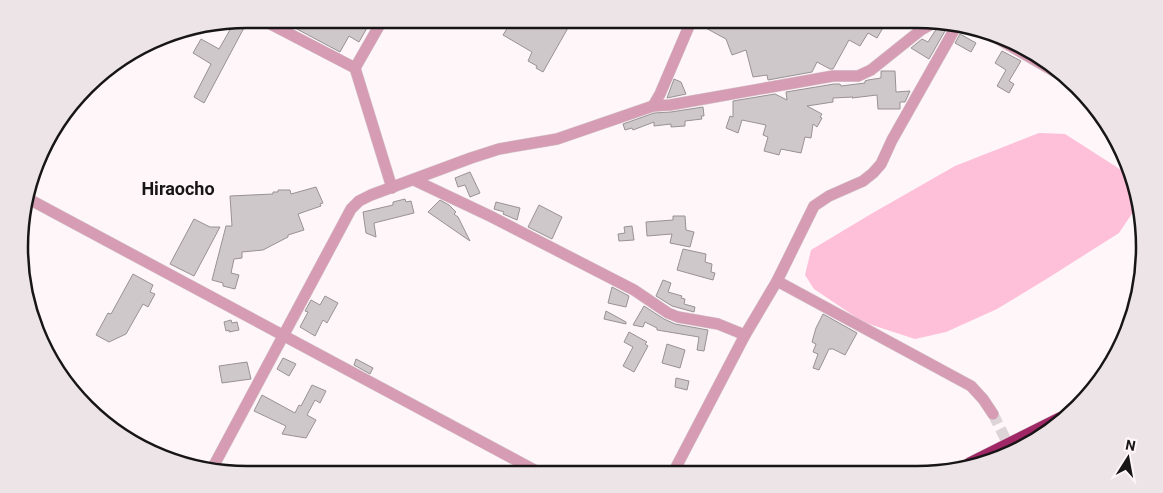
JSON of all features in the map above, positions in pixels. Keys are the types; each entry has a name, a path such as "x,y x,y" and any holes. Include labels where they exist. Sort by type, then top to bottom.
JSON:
{"street":[{"path":"278,28 355,68 392,188"},
{"path":"355,68 378,28"},
{"path":"653,106 688,28"},
{"path":"214,463 351,209 360,201 471,158 499,149 557,138 653,106 670,105 832,76 858,76 877,66 924,28"},
{"path":"677,466 746,335 777,281 814,206 829,196 874,174 954,31"},
{"path":"414,180 490,216 634,290 668,313 678,317 718,324 746,335"},
{"path":"33,201 527,466"},
{"path":"777,281 971,386 983,398 993,414"}],"shaded area":[{"path":"1039,133 1065,134 1122,170 1133,212 1119,233 997,309 946,332 915,339 863,322 814,289 805,275 811,250 955,166"}],"building":[{"path":"231,28 244,28 204,103 194,97 211,64 193,53 201,39 219,49"},
{"path":"295,28 367,28 359,42 349,36 340,52"},
{"path":"507,28 568,28 543,72 528,61 532,52 503,35"},
{"path":"706,28 883,28 877,38 868,33 860,46 849,40 833,69 817,62 812,72 768,80 767,75 753,77 746,50 732,55 726,39"},
{"path":"938,28 946,29 929,59 911,48 922,39 928,42"},
{"path":"960,34 976,43 971,52 955,43"},
{"path":"1002,51 1021,61 1009,81 1014,84 1009,93 997,86 1006,70 995,63"},
{"path":"881,71 895,71 896,92 910,91 905,102 900,102 900,109 878,109 877,95 833,98 833,102 807,106 822,114 820,117 822,118 817,127 813,124 811,138 805,137 801,153 781,149 779,155 764,151 768,137 763,135 766,125 742,120 738,133 726,128 730,116 733,117 733,101 775,94 787,100 786,92 834,84 840,84 841,86 865,83 868,80 881,78"},
{"path":"674,79 681,82 686,94 667,98"},
{"path":"703,107 704,116 701,116 702,119 685,121 685,126 671,127 671,124 654,126 654,122 633,130 632,128 625,130 623,124 654,113"},
{"path":"470,172 480,193 470,197 465,185 458,187 455,178"},
{"path":"316,187 323,203 320,204 321,206 298,214 304,230 288,235 288,237 263,250 242,252 242,258 234,259 231,273 239,275 235,289 223,286 223,283 212,280 226,226 232,226 230,196 273,194 273,192 278,192 278,190 290,190 291,194"},
{"path":"405,199 406,202 411,201 414,213 374,223 376,237 366,233 363,212 393,205 393,202"},
{"path":"440,200 456,212 454,214 458,217 470,241 428,212"},
{"path":"496,202 520,208 517,220 503,214 504,212 494,209"},
{"path":"539,205 562,217 552,239 528,227"},
{"path":"673,216 685,216 686,230 694,232 690,247 670,243 672,234 647,236 646,222 673,220"},
{"path":"194,219 210,227 220,227 194,276 170,264"},
{"path":"632,226 634,240 619,241 618,234 625,233 624,227"},
{"path":"683,249 706,254 705,262 712,264 711,272 715,273 713,280 677,270"},
{"path":"133,274 153,285 150,292 155,294 148,307 143,304 126,334 109,342 96,335 108,313 111,314"},
{"path":"663,280 671,283 668,292 682,296 681,298 685,299 684,304 695,307 694,312 672,306 656,296"},
{"path":"612,287 629,296 626,307 608,303"},
{"path":"325,296 338,303 327,323 323,320 315,336 300,327 308,312 305,311 311,300 320,305"},
{"path":"644,306 675,324 708,330 704,351 697,350 699,337 657,330 657,328 645,322 643,327 633,325"},
{"path":"606,311 626,322 626,324 604,319"},
{"path":"823,314 857,333 845,355 829,349 819,370 813,368 818,354 813,352 816,344 812,342"},
{"path":"231,320 232,323 237,322 239,330 226,331 224,322"},
{"path":"629,332 647,342 645,344 648,346 634,372 623,366 633,347 624,342"},
{"path":"667,344 685,350 680,368 662,363"},
{"path":"283,358 296,364 289,376 277,369"},
{"path":"356,359 373,368 370,374 354,365"},
{"path":"247,362 251,379 222,383 219,366"},
{"path":"676,378 689,381 687,390 675,387"},
{"path":"312,385 326,391 320,403 315,400 307,415 316,420 306,438 282,434 286,426 254,411 262,395 295,413"}],"tunnel":[{"path":"993,414 1009,445"}],"district":[{"name":"Hiraocho","path":"178,189"}]}
